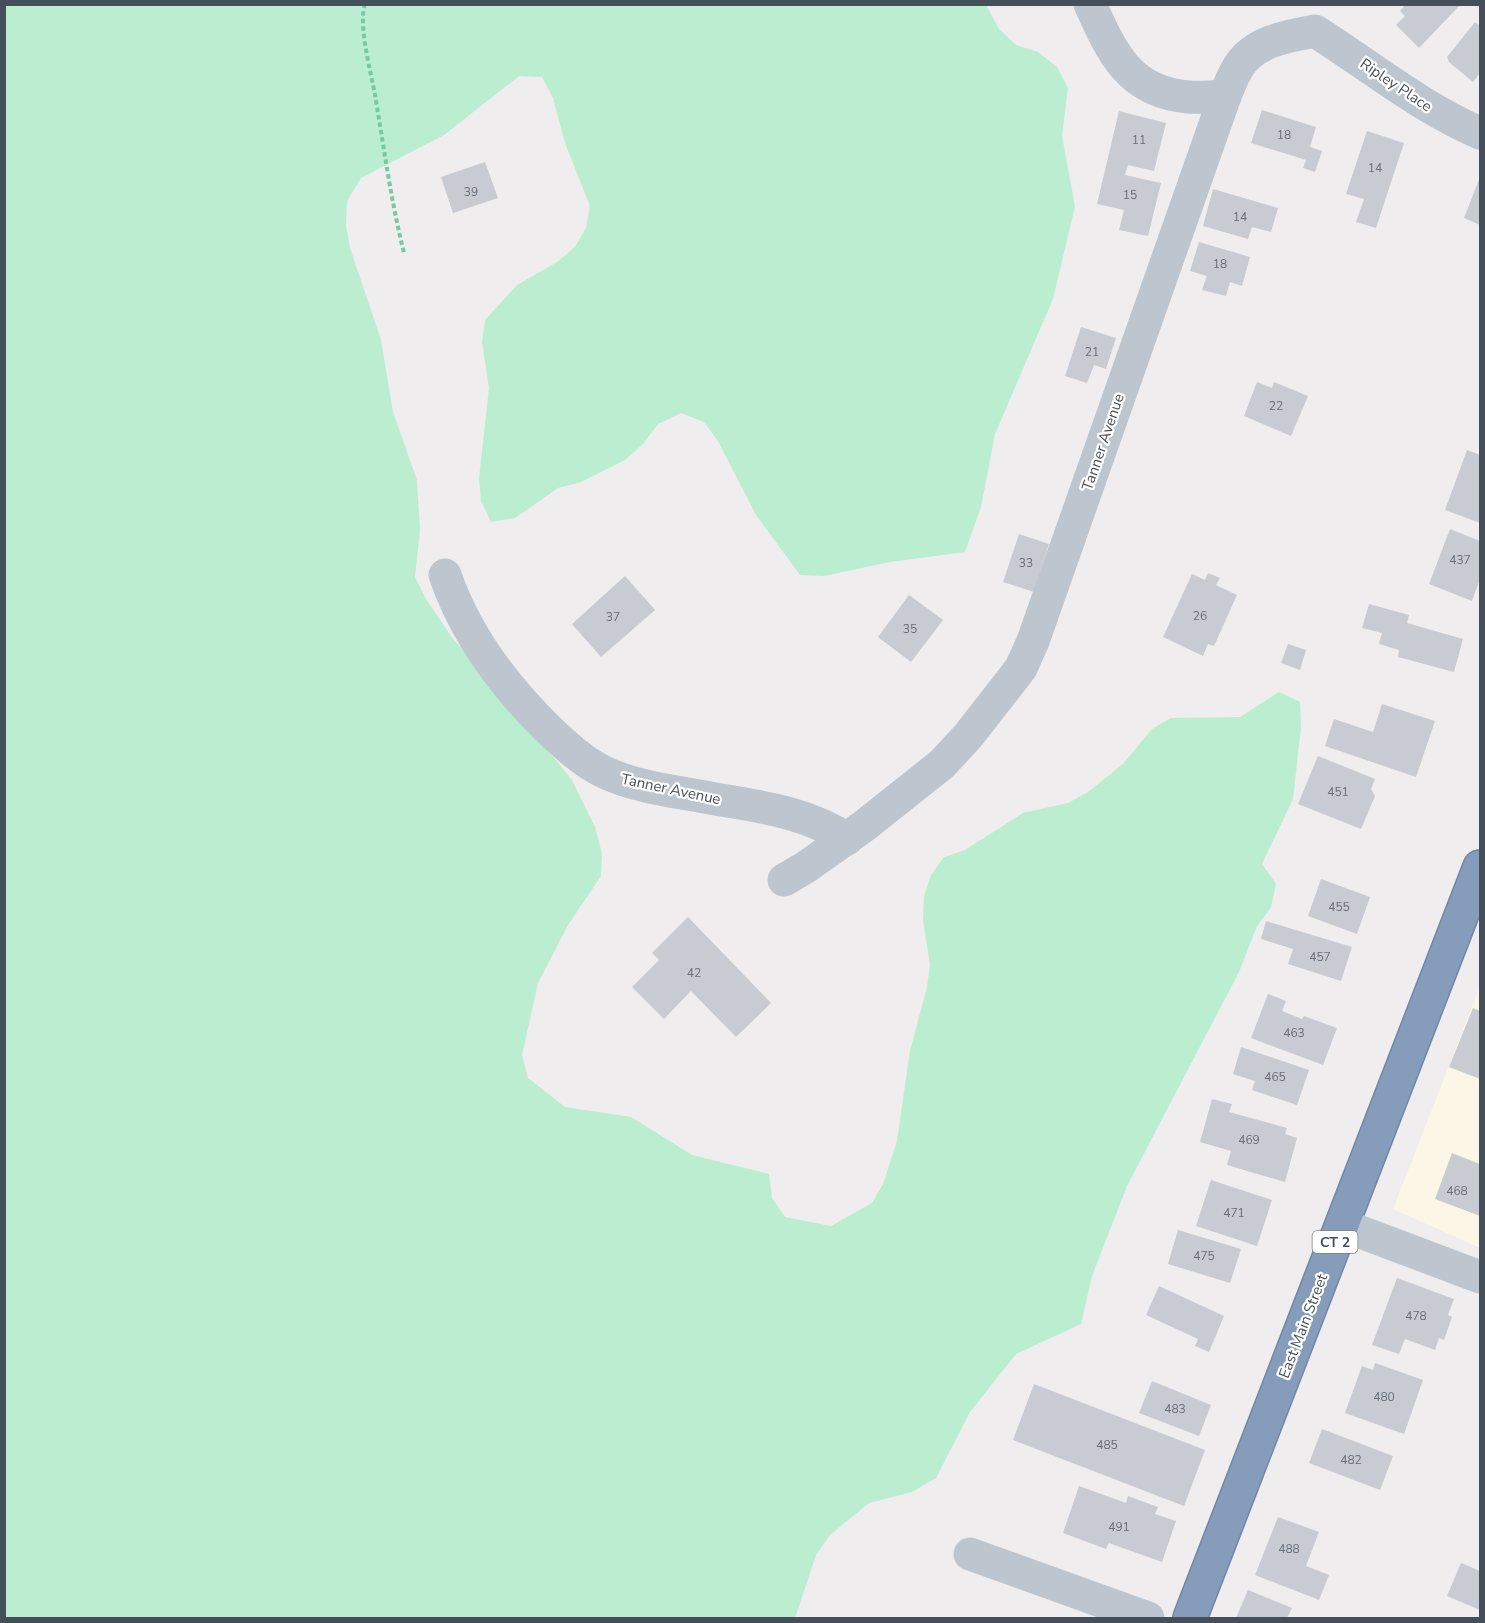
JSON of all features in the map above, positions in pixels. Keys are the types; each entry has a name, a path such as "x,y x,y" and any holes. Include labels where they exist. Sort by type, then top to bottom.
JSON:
{"highway":[{"name":"East Main Street","path":"1190,1618 1480,867"}],"street":[{"path":"1090,4 1120,60 1145,86 1171,95 1225,96"},
{"name":"Tanner Avenue","path":"784,880 847,839 942,764 968,736 1028,656 1225,96 1239,64 1259,47 1286,36 1314,31"},
{"name":"Ripley Place","path":"1314,31 1435,111 1480,133"},
{"name":"Tanner Avenue","path":"445,576 466,625 493,668 523,703 560,740 589,764 609,775 635,783 801,816 824,825 847,839"},
{"path":"1342,1225 1480,1277"},
{"path":"970,1554 1148,1618"}],"path":[{"path":"365,4 363,19 368,56 404,253"}],"shaded area":[{"path":"1480,986 1480,1248 1393,1209"}],"green space":[{"path":"5,5 986,5 999,29 1016,45 1038,52 1057,67 1068,88 1062,136 1075,206 1053,299 995,434 981,507 965,552 890,562 824,576 800,575 756,515 718,441 704,422 681,413 658,424 643,444 625,460 581,482 558,488 515,518 491,522 481,501 479,478 489,388 482,342 485,320 517,285 557,262 575,247 586,228 590,206 565,143 553,98 542,77 519,76 444,135 361,178 347,201 346,225 350,248 381,340 393,412 417,480 420,530 415,577 426,599 453,639 494,684 572,780 595,827 602,854 601,876 568,925 538,983 522,1055 528,1078 565,1107 631,1117 692,1155 769,1174 772,1198 785,1217 831,1226 872,1203 883,1184 897,1141 910,1051 927,987 930,965 923,920 924,896 931,875 944,857 965,850 1023,813 1068,803 1088,792 1123,764 1152,729 1171,718 1240,717 1279,692 1300,702 1301,727 1293,799 1262,864 1276,884 1271,907 1257,926 1239,972 1127,1186 1092,1276 1081,1324 1016,1354 970,1412 936,1478 912,1492 869,1503 830,1535 816,1555 795,1618 5,1618"}],"building":[{"path":"1406,4 1461,4 1419,48 1396,25 1405,16 1400,11"},
{"path":"1475,22 1480,26 1480,73 1473,82 1449,62 1447,57"},
{"path":"1262,110 1316,127 1310,147 1322,151 1315,172 1303,168 1306,160 1251,143"},
{"path":"1119,111 1166,123 1154,171 1128,165 1125,175 1161,183 1148,236 1119,230 1124,210 1097,204"},
{"path":"1367,131 1404,143 1376,228 1356,222 1364,199 1346,194"},
{"path":"485,162 498,198 453,213 441,177"},
{"path":"1480,177 1480,225 1464,218"},
{"path":"1213,189 1278,208 1271,232 1252,227 1248,239 1203,226"},
{"path":"1199,242 1250,257 1242,286 1230,282 1226,296 1202,290 1207,276 1190,271"},
{"path":"1081,327 1116,338 1106,369 1094,365 1087,383 1065,376"},
{"path":"1257,382 1272,388 1274,382 1308,396 1291,436 1244,416"},
{"path":"1467,450 1480,455 1480,523 1445,510"},
{"path":"1450,529 1480,541 1480,579 1472,601 1429,584"},
{"path":"1019,534 1049,544 1034,592 1003,582"},
{"path":"1208,573 1220,578 1216,585 1237,595 1214,646 1208,644 1203,656 1163,637 1192,574 1205,580"},
{"path":"625,576 655,610 601,657 572,624"},
{"path":"909,595 943,620 911,662 878,637"},
{"path":"1369,604 1409,615 1407,623 1463,639 1454,672 1398,657 1399,650 1379,644 1382,633 1362,628"},
{"path":"1288,644 1306,650 1300,670 1281,663"},
{"path":"1382,704 1435,721 1416,777 1325,746 1334,719 1373,732"},
{"path":"1318,756 1375,779 1371,789 1375,796 1361,829 1298,804"},
{"path":"1321,879 1370,897 1357,934 1308,916"},
{"path":"688,917 771,1003 736,1037 691,991 664,1019 632,987 659,960 652,953"},
{"path":"1266,921 1352,947 1341,981 1288,964 1293,949 1261,939"},
{"path":"1268,994 1286,1001 1282,1011 1337,1028 1323,1065 1251,1038"},
{"path":"1473,1008 1480,1011 1480,1079 1449,1067"},
{"path":"1241,1047 1309,1070 1297,1105 1252,1090 1255,1081 1233,1074"},
{"path":"1212,1099 1232,1104 1229,1112 1287,1128 1285,1134 1297,1138 1285,1182 1227,1165 1231,1151 1200,1142"},
{"path":"1452,1153 1480,1164 1480,1216 1435,1199"},
{"path":"1211,1180 1272,1200 1257,1246 1196,1226"},
{"path":"1178,1230 1241,1249 1230,1283 1168,1264"},
{"path":"1397,1278 1454,1299 1448,1315 1452,1317 1444,1340 1439,1338 1435,1350 1405,1339 1399,1354 1372,1345"},
{"path":"1159,1286 1224,1316 1209,1352 1195,1346 1198,1339 1146,1315"},
{"path":"1375,1363 1423,1380 1404,1434 1345,1413 1362,1366 1373,1370"},
{"path":"1152,1381 1211,1405 1199,1436 1139,1413"},
{"path":"1034,1384 1205,1450 1184,1506 1013,1440"},
{"path":"1322,1429 1393,1456 1380,1490 1309,1463"},
{"path":"1079,1486 1126,1503 1128,1496 1158,1507 1155,1514 1176,1521 1162,1562 1109,1543 1106,1549 1063,1533"},
{"path":"1278,1517 1319,1532 1306,1566 1329,1575 1319,1600 1255,1575"},
{"path":"1461,1563 1480,1571 1480,1610 1447,1596"},
{"path":"1248,1590 1292,1608 1287,1618 1236,1618"}]}
